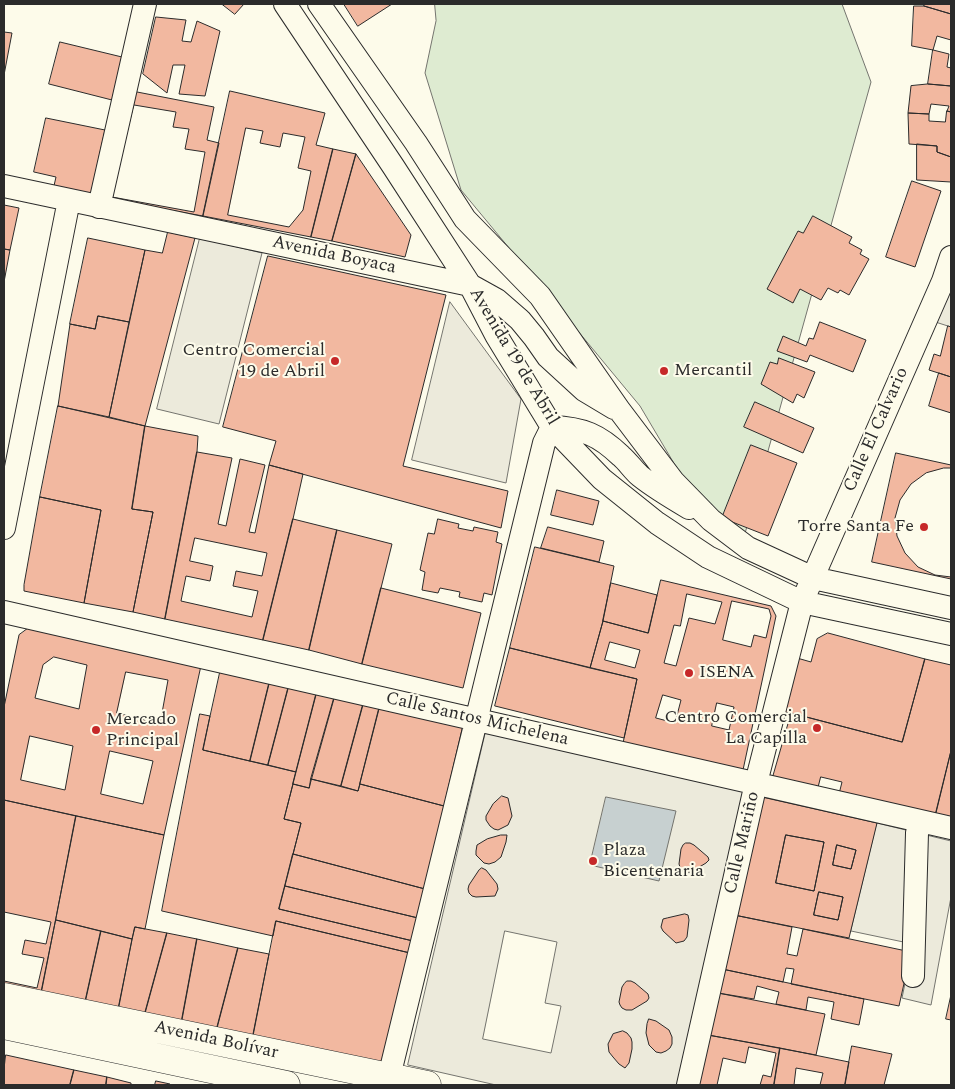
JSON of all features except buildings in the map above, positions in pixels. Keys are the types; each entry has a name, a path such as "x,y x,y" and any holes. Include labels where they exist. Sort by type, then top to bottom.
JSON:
{"main road":[{"name":"Avenida Bolívar","path":"4,997 388,1081 427,1085"},
{"name":"Avenida Bolívar","path":"4,1025 223,1079 286,1085"}],"street":[{"path":"99,207 145,4"},
{"name":"Avenida 19 de Abril","path":"285,4 470,285 496,335 552,427 602,479 657,523 708,556 802,602 951,634"},
{"path":"319,4 416,143 465,219 540,296 620,411 673,481 711,520"},
{"name":"Avenida Boyaca","path":"4,186 470,285 496,300 520,320 548,357 584,390 620,411"},
{"path":"4,528 69,200"},
{"name":"Calle El Calvario","path":"802,602 943,281 951,258"},
{"path":"388,1081 544,443 552,427 587,432 604,442 639,475 664,494 711,520 748,548 813,578 951,608"},
{"name":"Calle Mariño","path":"688,1085 756,783 802,602"},
{"name":"Calle Santos Michelena","path":"5,616 477,720 951,828"},
{"path":"913,976 920,821"}],"green space":[{"path":"435,4 842,4 871,82 744,537 704,514 640,406 461,190 425,73 436,21"}],"shaded area":[{"path":"200,238 262,253 219,424 157,409"},
{"path":"951,283 951,327 926,319"},
{"path":"450,302 521,399 506,483 412,460"},
{"name":"Plaza Bicentenaria","path":"486,731 746,791 677,1085 496,1085 408,1065","holes":["505,931 557,942 545,1003 561,1006 551,1053 483,1039"]},
{"path":"606,797 676,811 659,881 590,865"},
{"path":"877,823 951,841 951,897 931,1005 902,998 913,944 851,931"}],"place":[{"name":"Centro Comercial 19 de Abril","path":"335,361"},
{"name":"Mercantil","path":"664,371"},
{"name":"Torre Santa Fe","path":"924,527"},
{"name":"ISENA","path":"689,673"},
{"name":"Centro Comercial La Capilla","path":"817,728"},
{"name":"Mercado Principal","path":"96,730"},
{"name":"Plaza Bicentenaria","path":"593,861"}]}
